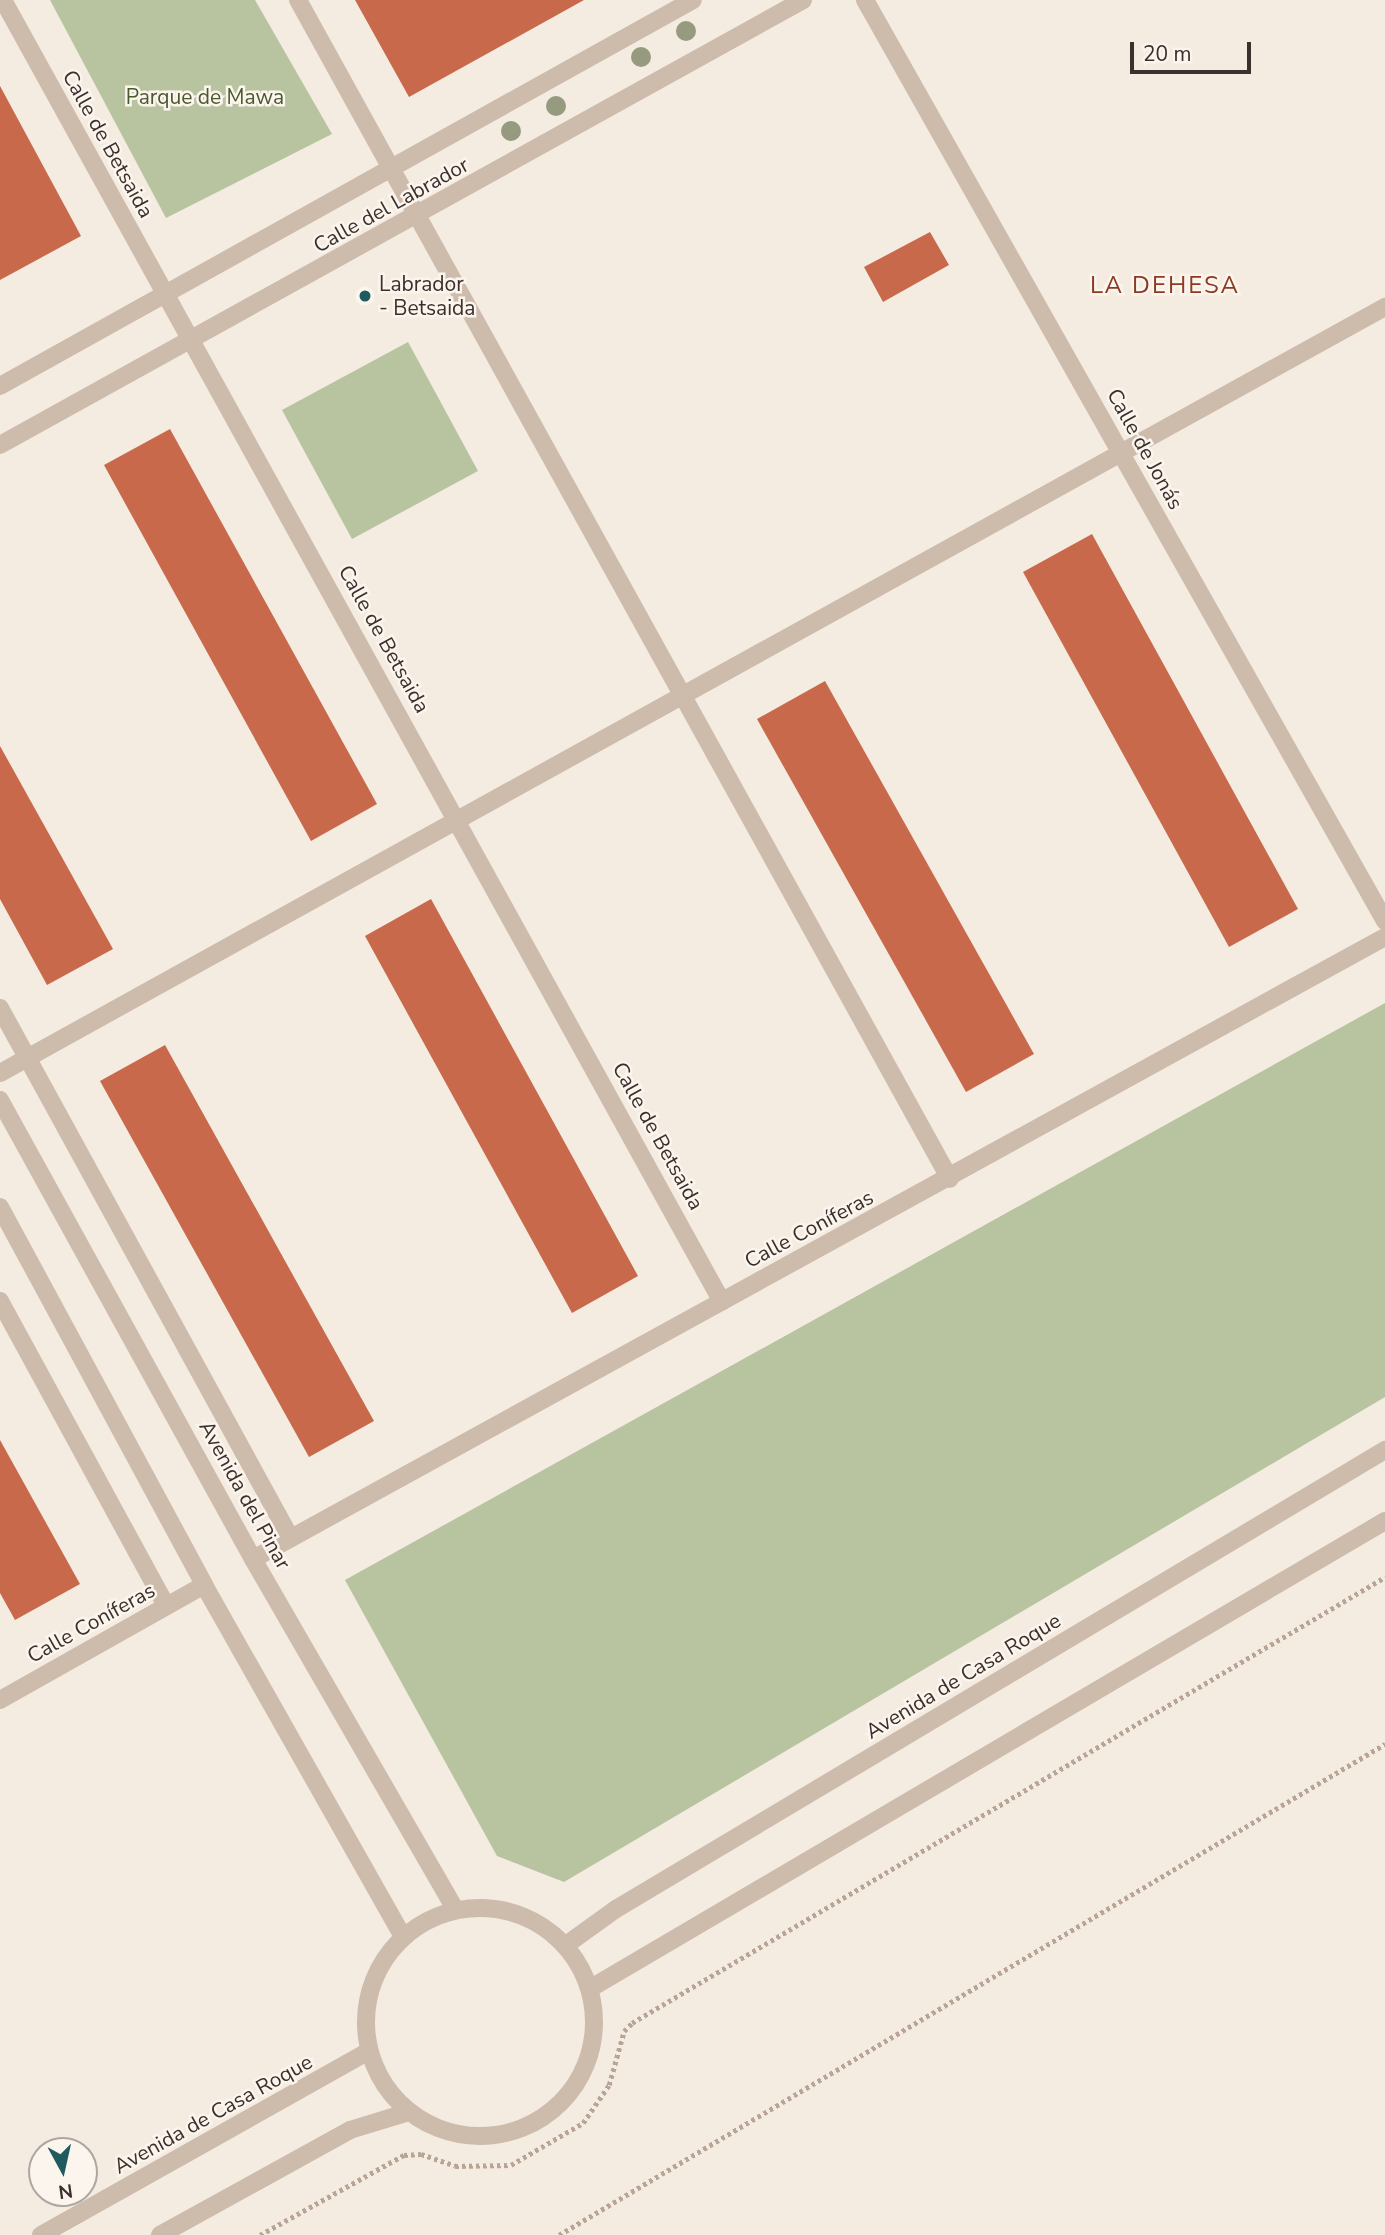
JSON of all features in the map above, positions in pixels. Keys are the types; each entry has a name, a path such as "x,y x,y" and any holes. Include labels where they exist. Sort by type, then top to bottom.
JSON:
{"street":[{"name":"Calle de Betsaida","path":"3,0 460,819 722,1302"},
{"path":"298,0 950,1179"},
{"name":"Calle del Labrador","path":"0,386 166,296 693,0"},
{"name":"Calle del Labrador","path":"0,445 417,217 803,0"},
{"name":"Calle de Jonás","path":"865,0 1385,921"},
{"path":"0,1073 1385,307"},
{"name":"Calle Coníferas","path":"253,1559 950,1179 1385,937"},
{"name":"Avenida del Pinar","path":"0,1008 290,1538"},
{"name":"Avenida del Pinar","path":"0,1100 253,1559 456,1910"},
{"path":"0,1207 204,1585 403,1937"},
{"path":"0,1301 166,1606"},
{"name":"Avenida de Casa Roque","path":"566,1945 616,1909 1385,1450"},
{"path":"591,1988 1385,1521"},
{"name":"Calle Coníferas","path":"0,1700 204,1585"},
{"path":"496,1908 534,1920 566,1945 591,1988 596,2026 589,2061 571,2093 544,2118 512,2132 475,2137 440,2129 409,2112 384,2085 369,2051 365,2009 378,1969 403,1937 428,1919 456,1910 496,1908"},
{"name":"Avenida de Casa Roque","path":"41,2235 369,2051"},
{"path":"160,2235 350,2130 409,2112"}],"path":[{"path":"260,2235 404,2155 421,2154 455,2166 511,2165 583,2123 609,2085 624,2031 632,2023 1385,1577"},
{"path":"559,2235 1385,1744"}],"green space":[{"name":"Parque de Mawa","path":"50,0 255,0 332,134 166,218"},
{"path":"408,342 478,471 352,539 282,410"},
{"path":"1385,1003 1385,1397 564,1882 497,1856 345,1580"}],"building":[{"path":"355,0 584,0 409,97"},
{"path":"0,86 81,236 0,280"},
{"path":"930,232 949,265 883,302 864,267"},
{"path":"170,429 377,804 311,841 104,465"},
{"path":"1092,534 1298,909 1229,947 1023,572"},
{"path":"825,681 1034,1054 966,1092 757,719"},
{"path":"0,746 113,949 47,985 0,899"},
{"path":"431,899 638,1276 572,1313 365,936"},
{"path":"165,1045 374,1421 309,1457 100,1081"},
{"path":"0,1440 80,1584 15,1620 0,1593"}],"place":[{"name":"Labrador - Betsaida","path":"365,296"}],"district":[{"name":"LA DEHESA","path":"1165,286"}]}
